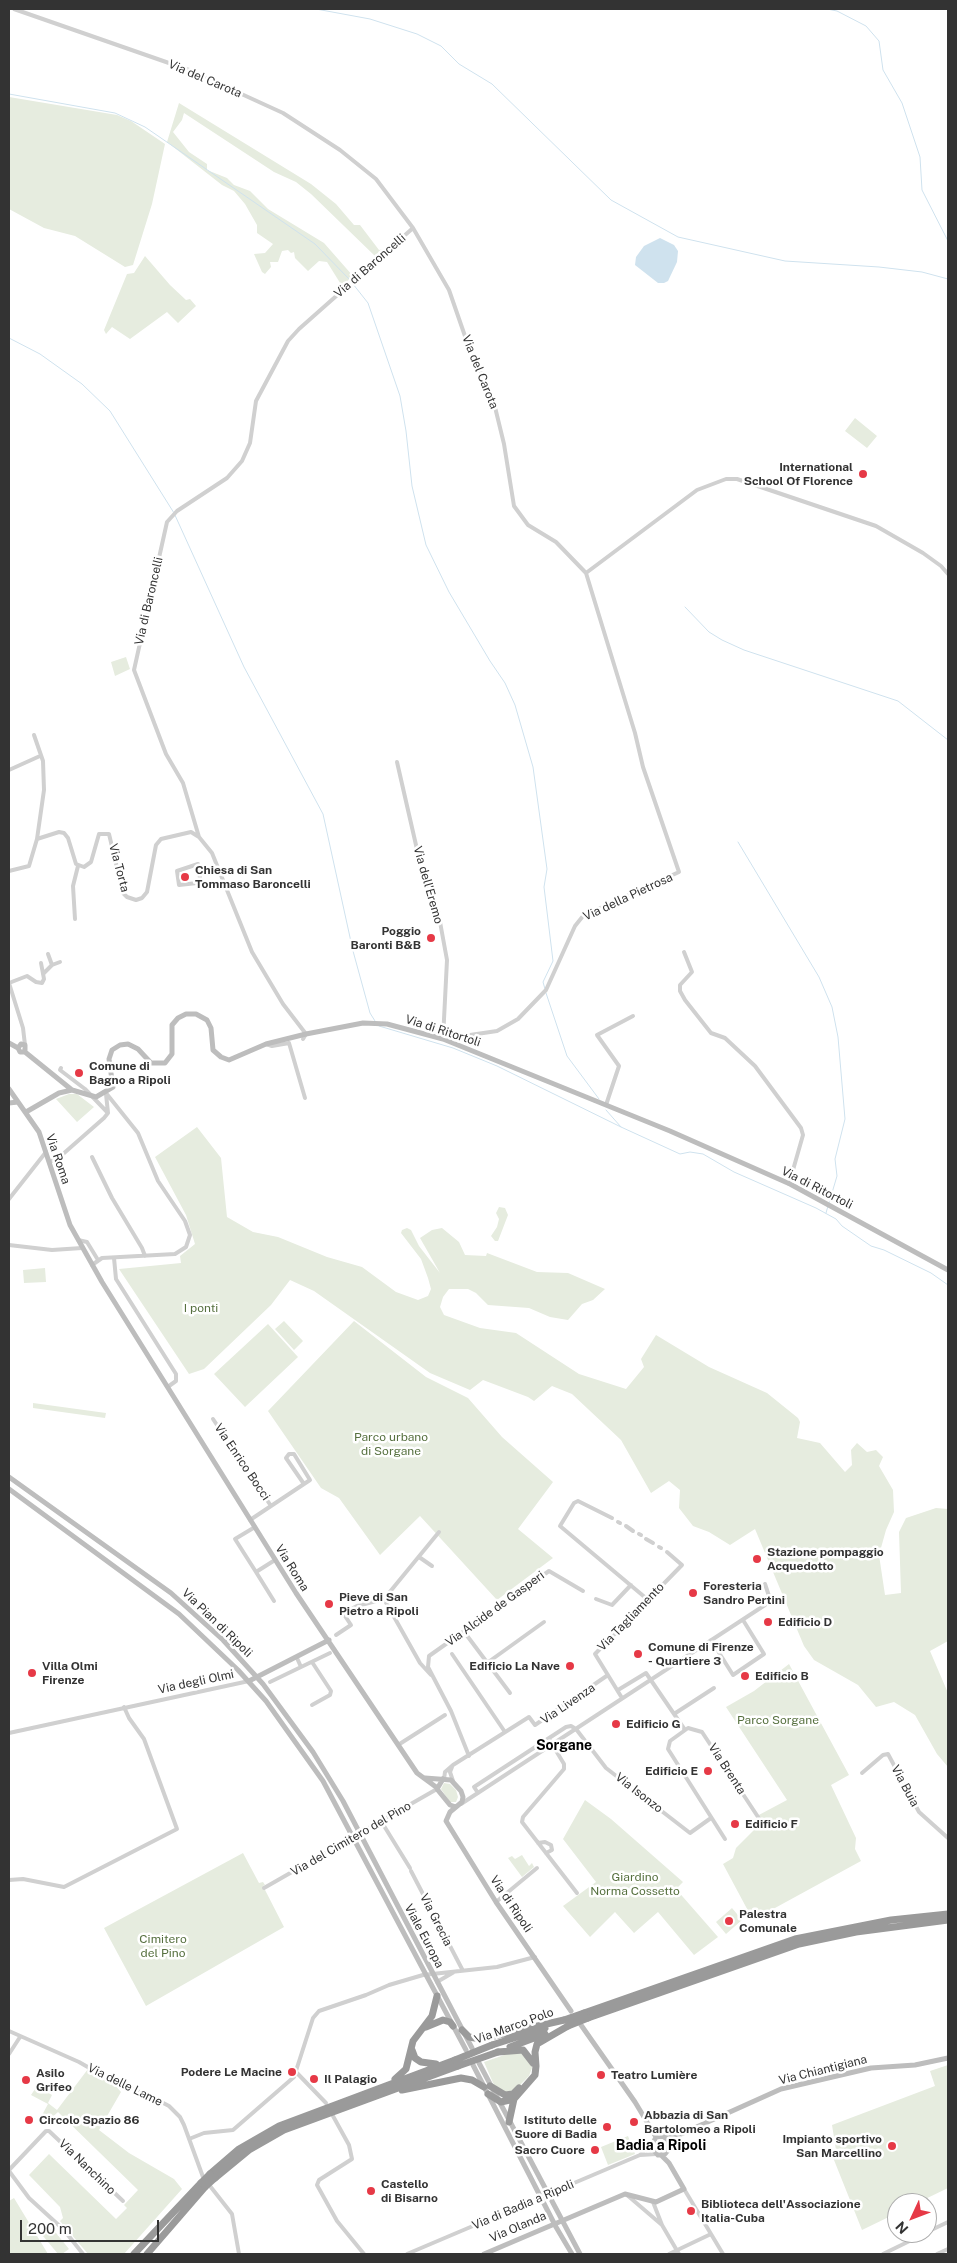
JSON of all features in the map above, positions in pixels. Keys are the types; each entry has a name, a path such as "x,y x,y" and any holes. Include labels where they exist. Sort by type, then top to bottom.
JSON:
{"highway":[{"name":"Via Marco Polo","path":"586,2016 795,1939 891,1920 948,1914"},
{"name":"Via Marco Polo","path":"457,2063 492,2045 566,2023 799,1944 864,1930 948,1920"},
{"path":"378,2092 404,2073 412,2045 434,2011 437,1996"},
{"path":"423,2029 442,2020 450,2022 453,2026"},
{"name":"Via Marco Polo","path":"134,2254 239,2149 272,2130 457,2063 498,2052 566,2023"},
{"path":"462,2030 470,2037 481,2039 566,2023"},
{"path":"488,2089 498,2100 506,2102 514,2099 535,2075 534,2052 538,2044 566,2023"},
{"path":"412,2045 415,2058 423,2064 457,2063"},
{"path":"378,2092 461,2078 472,2080 500,2093 511,2094 526,2081 533,2069 532,2059 523,2050 498,2052"},
{"path":"509,2122 514,2099"},
{"name":"Via Marco Polo","path":"147,2254 208,2181"}],"street":[{"name":"Via del Carota","path":"14,9 189,70 283,113 340,150 376,179 413,228 449,290 466,339 494,403 504,444 514,506 528,525 556,542 586,573"},
{"name":"Via di Baroncelli","path":"308,1034 283,1004 252,952 212,853 199,837 183,782 166,754 134,670 167,522 177,511 221,483 242,461 250,443 256,401 288,340 298,329 413,228"},
{"path":"586,573 697,490 726,479 737,479 876,526 923,553 941,566 948,574"},
{"name":"Via della Pietrosa","path":"444,1039 497,1031 518,1019 546,990 557,970 575,926 582,916 679,872 643,767 635,733 586,573"},
{"path":"9,871 26,868 31,864 37,839 44,790 43,761 34,735"},
{"path":"9,770 40,756"},
{"name":"Via dell'Eremo","path":"397,762 424,880 438,911 447,960 444,1039"},
{"path":"37,839 59,832 67,836 74,860 78,866 73,886 75,919"},
{"name":"Via Torta","path":"78,866 86,867 90,864 99,834 109,834 123,893 131,899 140,899 147,892 156,845 161,839 190,832 199,837"},
{"path":"198,864 200,878 197,883 179,885 177,871 198,864"},
{"path":"684,952 692,972 680,985 680,991 711,1033 725,1038 755,1066 801,1128 803,1135 789,1184"},
{"path":"48,954 52,965"},
{"path":"43,974 52,965 60,962"},
{"path":"25,1052 23,1028 9,983 27,976 36,982 42,983 41,964"},
{"name":"Via di Ritortoli","path":"108,1113 106,1093 114,1084 109,1059 112,1050 120,1045 128,1044 134,1046 152,1063 165,1063 172,1054 172,1025 178,1018 186,1014 196,1014 207,1020 211,1028 213,1050 224,1059 236,1058 266,1044 374,1022 444,1039 670,1131 789,1184 948,1270"},
{"path":"606,1105 619,1066 597,1035 633,1016"},
{"path":"9,1043 18,1048 20,1052 25,1052 72,1090 91,1096 106,1093 138,1133 158,1181 190,1231 188,1243 178,1253 98,1260 92,1265"},
{"path":"266,1044 272,1046 289,1043 305,1098"},
{"path":"18,1048 20,1044 25,1045"},
{"path":"50,1162 64,1154 108,1113 60,1070 61,1068"},
{"name":"Via Roma","path":"9,1089 36,1126 50,1162 67,1217 82,1248 169,1386 188,1422 275,1560 416,1773 437,1788 448,1804 459,1806"},
{"path":"26,1112 58,1093 72,1090"},
{"path":"9,1103 18,1102"},
{"path":"9,1199 46,1151"},
{"path":"92,1157 112,1198 145,1256"},
{"name":"Via Roma","path":"78,1240 87,1242 98,1260"},
{"path":"9,1245 52,1250 82,1248"},
{"path":"114,1258 116,1279 176,1374 176,1381 169,1386"},
{"name":"Via Enrico Bocci","path":"213,1418 271,1506"},
{"path":"291,1453 294,1454 310,1480 304,1484 286,1457 291,1453"},
{"name":"Via Pian di Ripoli","path":"9,1477 164,1588 223,1640 258,1677 313,1752 357,1835"},
{"name":"Via Enrico Bocci","path":"250,1520 304,1484"},
{"name":"Via Pian di Ripoli","path":"9,1489 154,1593 199,1630 249,1681 303,1750 357,1835"},
{"path":"612,1518 578,1501 574,1503 560,1526 648,1599"},
{"path":"626,1526 633,1531"},
{"path":"255,1527 235,1539 274,1601"},
{"path":"336,1636 351,1625 343,1613 356,1606 384,1599 439,1532"},
{"path":"646,1539 653,1543"},
{"name":"Via Tagliamento","path":"622,1698 595,1654 682,1565 667,1552"},
{"path":"419,1557 432,1566"},
{"path":"256,1572 275,1560"},
{"name":"Via Alcide de Gasperi","path":"435,1678 427,1664 429,1656 465,1633 508,1599 549,1571 582,1591"},
{"path":"596,1598 612,1605 631,1584"},
{"path":"459,1806 765,1606 768,1596 765,1584"},
{"path":"384,1599 420,1663 435,1678 469,1756"},
{"path":"711,1640 733,1675 764,1654 743,1620"},
{"path":"487,1663 544,1622"},
{"path":"465,1633 510,1693"},
{"name":"Via degli Olmi","path":"9,1733 249,1681 329,1640"},
{"path":"270,1682 330,1653"},
{"path":"452,1654 505,1732"},
{"path":"297,1658 301,1667"},
{"path":"312,1662 330,1692 330,1695 312,1705"},
{"path":"618,1690 645,1673 652,1679 685,1730 670,1741 668,1749 725,1839"},
{"name":"Via Livenza","path":"443,1779 445,1772 505,1732 529,1717 535,1725 608,1675"},
{"path":"674,1714 714,1688"},
{"path":"9,1880 23,1879 45,1885 64,1887 177,1829 144,1739 124,1707"},
{"path":"398,1745 445,1715"},
{"path":"477,1794 474,1787 568,1726 576,1729"},
{"name":"Via Brenta","path":"685,1730 692,1728 702,1732 762,1823"},
{"name":"Via Isonzo","path":"576,1729 606,1768 690,1833 711,1818"},
{"path":"549,1739 564,1767 523,1817 523,1824 577,1892"},
{"name":"Via Buia","path":"862,1773 882,1755 888,1754 920,1812 948,1838"},
{"path":"453,1766 450,1772 464,1798 459,1806"},
{"path":"507,1766 511,1772"},
{"path":"423,1778 453,1780"},
{"path":"437,1788 443,1779"},
{"name":"Via del Cimitero del Pino","path":"264,1888 437,1788"},
{"path":"461,1792 469,1796 477,1794"},
{"name":"Via di Ripoli","path":"459,1806 448,1814 446,1821 496,1902 571,2011"},
{"name":"Via Grecia","path":"381,1821 410,1869 462,1969"},
{"name":"Viale Europa","path":"357,1835 429,1974 437,1996 453,2026 469,2049 462,2030 438,1984 429,1974"},
{"path":"540,1843 552,1847 551,1852 546,1853"},
{"path":"496,1902 536,1868"},
{"path":"189,2138 204,2133 233,2130 296,2073 303,2044 313,2018 319,2011 389,1985 429,1974 462,1969 497,1967 535,1958"},
{"path":"438,1984 456,1970"},
{"path":"581,2025 635,2102 656,2137"},
{"name":"Via delle Lame","path":"9,2031 20,2038 79,2062 112,2081 148,2095 169,2106 180,2117 208,2181 233,2215 239,2254"},
{"path":"9,2054 20,2038"},
{"name":"Via Chiantigiana","path":"663,2136 680,2134 781,2089 871,2068 921,2064 948,2058"},
{"path":"476,2064 544,2196 580,2254"},
{"path":"296,2073 326,2103"},
{"path":"498,2100 544,2196 554,2223 572,2254"},
{"path":"333,2116 349,2145 352,2159 320,2180 318,2185 337,2221 364,2254"},
{"name":"Via Nanchino","path":"9,2171 44,2133 49,2131 123,2201"},
{"name":"Via Chiantigiana","path":"669,2148 680,2134"},
{"path":"670,2163 652,2149 651,2143 656,2137 663,2136 669,2141 670,2163 723,2254"},
{"name":"Via di Badia a Ripoli","path":"640,2155 651,2143"},
{"path":"658,2154 669,2148"},
{"name":"Via di Badia a Ripoli","path":"407,2254 640,2155 658,2154"},
{"path":"9,2171 29,2198 75,2243 82,2254"},
{"path":"626,2193 653,2202 684,2189"},
{"path":"626,2193 662,2225"},
{"name":"Via Olanda","path":"484,2254 626,2193"},
{"path":"653,2202 662,2225 679,2254"},
{"path":"669,2254 711,2234"},
{"path":"883,2254 906,2243"},
{"path":"938,2254 948,2249"}],"green space":[{"path":"9,97 117,115 131,121 165,144 152,204 133,265 125,267 75,236 44,228 9,209"},
{"path":"179,103 311,184 336,204 354,225 360,225 379,250 385,249 376,257 311,194 296,182 274,172 184,113 182,120 173,132 189,152 207,164 207,170 227,178 234,185 250,191 268,209 324,243 353,276 342,286 327,262 319,261 308,271 295,258 294,252 291,253 288,250 282,251 278,262 270,262 271,267 265,274 262,272 254,254 265,253 273,244 257,233 257,225 245,204 234,191 222,185 167,142"},
{"path":"145,256 170,285 186,300 190,299 196,306 178,323 167,312 130,339 112,327 106,334 104,330 127,274 134,273"},
{"path":"855,418 877,436 867,448 845,431"},
{"path":"126,657 130,669 115,676 111,662"},
{"path":"69,1094 77,1094 94,1107 77,1122 56,1099"},
{"name":"I ponti","path":"197,1127 221,1158 227,1217 253,1232 278,1237 327,1257 362,1267 396,1292 418,1300 428,1296 431,1289 421,1259 401,1233 402,1230 407,1228 411,1230 419,1246 440,1273 420,1238 432,1230 442,1228 459,1242 465,1255 486,1256 487,1253 537,1272 568,1273 605,1289 593,1300 582,1304 568,1320 550,1317 529,1308 488,1305 476,1293 468,1289 449,1289 443,1297 440,1307 444,1315 480,1328 516,1333 579,1374 626,1389 644,1367 641,1359 656,1335 709,1367 767,1393 798,1418 800,1422 797,1438 820,1443 845,1472 852,1465 851,1450 857,1443 867,1452 876,1450 883,1457 879,1466 893,1490 894,1512 886,1530 879,1555 885,1595 901,1593 899,1532 906,1518 936,1508 948,1509 948,1641 930,1651 948,1693 948,1767 937,1754 915,1715 894,1702 876,1707 858,1685 814,1660 804,1646 755,1529 730,1545 709,1532 693,1526 679,1508 680,1490 669,1481 651,1493 621,1440 572,1394 552,1386 534,1401 483,1380 470,1390 430,1373 314,1291 290,1280 271,1305 204,1369 189,1374 119,1269 181,1263 180,1256 195,1244 186,1215 155,1157"},
{"path":"499,1207 505,1208 508,1215 498,1241 495,1241 491,1236 497,1227 499,1219 496,1213"},
{"path":"45,1268 46,1282 24,1283 23,1270"},
{"path":"284,1321 303,1341 294,1350 275,1329"},
{"name":"Parco urbano di Sorgane","path":"354,1321 426,1377 468,1398 502,1437 553,1482 518,1529 553,1558 497,1600 420,1516 380,1555 339,1498 321,1488 268,1411"},
{"path":"268,1324 298,1357 245,1407 214,1374"},
{"path":"33,1403 106,1413 105,1418 33,1408"},
{"name":"Parco Sorgane","path":"789,1664 849,1775 831,1785 856,1838 855,1849 861,1861 753,1920 723,1864 733,1858 736,1848 761,1823 757,1816 787,1800 726,1707 754,1691"},
{"path":"444,1783 450,1784 456,1790 458,1797 456,1802 450,1802 441,1789"},
{"name":"Giardino Norma Cossetto","path":"585,1800 611,1819 683,1882 676,1889 718,1937 694,1955 658,1912 634,1933 615,1912 590,1937 563,1906 596,1882 563,1839"},
{"name":"Cimitero del Pino","path":"243,1853 259,1883 263,1882 265,1885 263,1886 284,1927 146,2006 104,1928"},
{"path":"522,1855 529,1866 532,1863 534,1867 522,1877 508,1858 512,1856 515,1859"},
{"name":"Palestra Comunale","path":"732,1908 742,1920 726,1934 716,1922"},
{"path":"521,2051 531,2063 532,2068 529,2076 515,2090 506,2092 494,2085 484,2062"},
{"name":"Impianto sportivo San Marcellino","path":"948,2065 948,2188 937,2193 887,2193 887,2218 862,2230 832,2155 836,2150 832,2125 935,2086 930,2071"},
{"path":"88,2069 114,2084 121,2092 99,2130 129,2153 174,2179 182,2189 124,2254 88,2254 60,2221 63,2218 60,2207 29,2175 49,2154 116,2219 127,2208 124,2205 138,2190 58,2112 47,2122 41,2117 48,2104 31,2095 37,2086 52,2095 48,2103 57,2110"},
{"path":"628,2136 635,2154 608,2165 601,2147"},
{"path":"14,2198 48,2254 9,2254 9,2201"},
{"path":"52,2228 69,2249 62,2254 58,2254 43,2236"}],"water":[{"path":"660,238 674,245 678,251 677,262 668,281 664,283 658,283 635,265 636,257 644,246"}],"waterway":[{"path":"316,9 370,19 417,34 441,46 459,64 492,84 611,200 678,237 785,261 879,267 922,272 948,279"},
{"path":"827,9 837,11 866,26 879,41 883,70 902,103 920,157 922,190 948,241"},
{"path":"9,94 115,113 145,127 315,244 350,280"},
{"path":"353,284 368,303 400,396 412,486 426,545 449,592 505,683 515,705 533,767 547,869 544,887 553,961 543,982 545,989"},
{"path":"9,338 40,354 82,384 110,411 174,513 244,667 323,814 353,951 370,1013 375,1021"},
{"path":"685,607 709,632 722,640 744,650 898,701 948,740"},
{"path":"738,842 819,977 832,1007 838,1037 845,1119 835,1159 837,1176 829,1203"},
{"path":"546,993 567,1056 599,1099"},
{"path":"379,1026 453,1048 497,1066 621,1127"},
{"path":"606,1110 621,1127 680,1154 690,1152 703,1154 734,1172 816,1208 836,1219 842,1226 871,1246 884,1250 931,1273 948,1285"},
{"path":"826,1213 828,1206"}],"place":[{"name":"International School Of Florence","path":"863,474"},
{"name":"Chiesa di San Tommaso Baroncelli","path":"185,877"},
{"name":"Poggio Baronti B&B","path":"431,938"},
{"name":"Comune di Bagno a Ripoli","path":"79,1073"},
{"name":"Stazione pompaggio Acquedotto","path":"757,1559"},
{"name":"Foresteria Sandro Pertini","path":"693,1593"},
{"name":"Pieve di San Pietro a Ripoli","path":"329,1604"},
{"name":"Edificio D","path":"768,1622"},
{"name":"Comune di Firenze - Quartiere 3","path":"638,1654"},
{"name":"Edificio La Nave","path":"570,1666"},
{"name":"Villa Olmi Firenze","path":"32,1673"},
{"name":"Edificio B","path":"745,1676"},
{"name":"Edificio G","path":"616,1724"},
{"name":"Edificio E","path":"708,1771"},
{"name":"Edificio F","path":"735,1824"},
{"name":"Palestra Comunale","path":"729,1921"},
{"name":"Podere Le Macine","path":"292,2072"},
{"name":"Teatro Lumière","path":"601,2075"},
{"name":"Il Palagio","path":"314,2079"},
{"name":"Asilo Grifeo","path":"26,2080"},
{"name":"Circolo Spazio 86","path":"29,2120"},
{"name":"Abbazia di San Bartolomeo a Ripoli","path":"634,2122"},
{"name":"Istituto delle Suore di Badia","path":"607,2127"},
{"name":"Impianto sportivo San Marcellino","path":"892,2146"},
{"name":"Sacro Cuore","path":"595,2150"},
{"name":"Castello di Bisarno","path":"371,2191"},
{"name":"Biblioteca dell'Associazione Italia-Cuba","path":"691,2211"}],"district":[{"name":"Sorgane","path":"564,1746"},
{"name":"Badia a Ripoli","path":"661,2146"}]}
